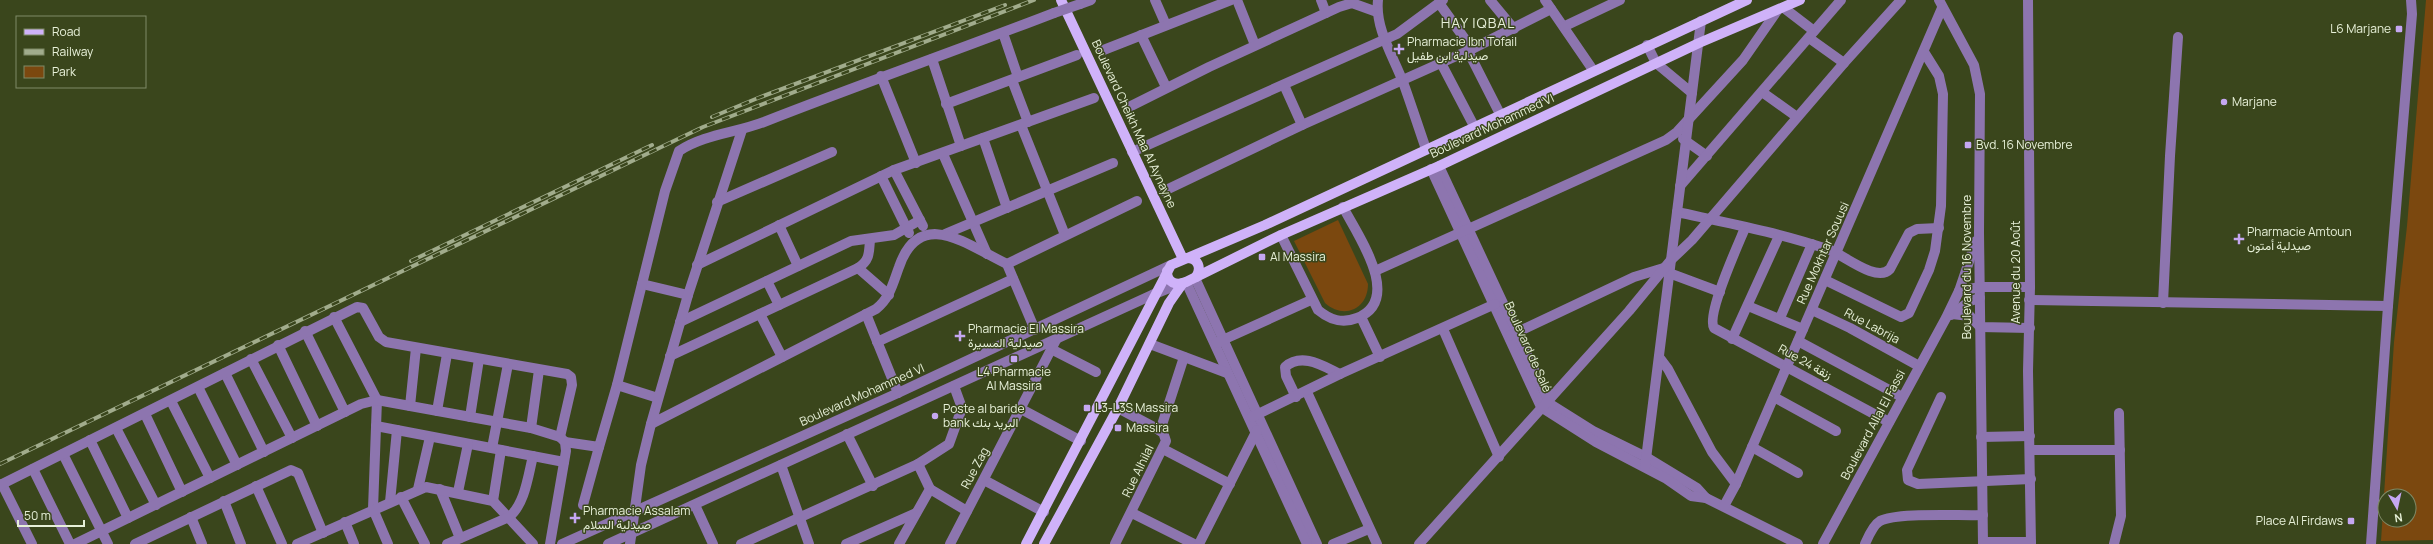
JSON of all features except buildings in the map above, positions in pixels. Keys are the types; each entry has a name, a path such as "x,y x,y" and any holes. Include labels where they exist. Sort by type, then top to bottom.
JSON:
{"main road":[{"name":"Boulevard Cheikh Maa Al Aynayne","path":"1062,0 1132,152 1185,258 1194,259 1198,264 1199,271 1188,281"},
{"name":"Boulevard Mohammed VI","path":"1169,268 1185,258 1265,225 1593,70 1747,0"},
{"name":"Boulevard Mohammed VI","path":"1188,281 1281,235 1435,167 1699,43 1800,0"},
{"path":"1169,268 1170,281 1188,281"},
{"path":"1026,544 1081,441 1169,268"},
{"path":"1044,544 1118,408 1169,303 1188,281"}],"street":[{"path":"584,505 617,385 676,155 688,146 707,137 742,130 881,76 932,59 1091,0"},
{"path":"1156,0 1166,25"},
{"path":"1101,51 1231,0"},
{"path":"1237,0 1255,45"},
{"path":"1321,0 1326,13"},
{"path":"1378,0 1377,12 1385,39 1402,81 1426,149"},
{"path":"1490,0 1514,28"},
{"path":"1545,0 1593,70"},
{"path":"1564,26 1603,4 1620,0"},
{"path":"1680,186 1841,0"},
{"path":"1419,544 1669,267 1797,117 1901,0"},
{"name":"Avenue du 20 Août","path":"2028,0 2030,287 2028,372 2031,543"},
{"path":"2371,544 2388,306 2412,14 2411,0"},
{"path":"2412,14 2418,0"},
{"path":"1132,152 1385,39 1408,26 1441,1 1470,50 1500,114"},
{"path":"1129,107 1166,87 1326,13 1356,2 1377,12"},
{"name":"Rue Mokhtar Souusi","path":"1724,506 1736,484 1924,52 1941,4"},
{"name":"Boulevard du 16 Novembre","path":"1941,4 1974,65 1979,84 1979,232 1983,543"},
{"path":"1164,191 1302,125 1470,50 1551,9"},
{"path":"1375,271 1666,140 1677,132 1743,60 1781,9 1844,63"},
{"path":"1646,462 1669,267 1701,21"},
{"path":"1002,33 1015,78 1024,124 1046,191 1065,235"},
{"path":"1141,35 1166,87"},
{"path":"2163,303 2170,156 2178,37"},
{"path":"1647,45 1656,64 1692,93"},
{"path":"1825,280 1899,317 1904,317 1908,313 1929,270 1939,228 1943,161 1944,94 1939,76 1924,52"},
{"path":"946,104 1077,55"},
{"path":"932,59 961,146"},
{"path":"1441,63 1474,126"},
{"path":"881,76 916,163"},
{"path":"1284,85 1302,125"},
{"path":"1762,92 1797,117"},
{"path":"697,265 894,170 943,154 961,146 1094,98"},
{"path":"630,544 633,533 641,465 658,398 697,265 742,130"},
{"path":"1677,132 1685,143 1707,156"},
{"path":"983,138 1007,208"},
{"path":"717,202 832,152"},
{"path":"943,154 987,254"},
{"path":"945,234 1112,163"},
{"name":"Boulevard de Salé","path":"1435,167 1544,404 1596,442 1646,462 1691,496 1706,498 1724,506 1798,544"},
{"path":"894,170 927,233"},
{"path":"881,176 913,240"},
{"path":"1006,264 1136,201"},
{"path":"1281,235 1311,300 1318,310 1327,318 1338,321 1350,321 1362,316 1370,310 1377,297 1378,281 1375,271 1343,207"},
{"path":"1677,212 1812,244 1837,253 1872,272 1883,274 1890,269 1908,233 1917,230 1939,228"},
{"path":"680,322 851,241 894,235 920,220"},
{"path":"779,225 798,266"},
{"path":"1512,335 1634,277 1669,267 1720,292 1745,228"},
{"name":"Boulevard de Salé","path":"1465,231 1495,304 1512,335"},
{"name":"Boulevard Allal El Fassi","path":"1823,544 1919,366 1949,316 1979,232"},
{"path":"651,424 876,309 889,295 904,250 913,240 927,233 945,234 1006,264 1035,330"},
{"path":"1732,339 1779,236"},
{"path":"670,356 858,268 865,263 869,257 870,239"},
{"path":"1780,318 1812,244"},
{"path":"858,268 889,295"},
{"name":"Boulevard Mohammed VI","path":"562,544 898,393 1169,268"},
{"path":"877,342 1013,279"},
{"path":"767,281 779,305"},
{"path":"1188,281 1317,544"},
{"name":"Boulevard Mohammed VI","path":"608,544 996,366 1056,340 1072,331 1157,293 1188,281"},
{"path":"642,284 688,295"},
{"path":"1959,291 1980,287 2030,287"},
{"name":"Rue 24 زنقة","path":"1720,292 1711,322 1716,331 1889,422"},
{"name":"Boulevard Allal El Fassi","path":"1949,316 1970,301 1980,298"},
{"path":"1219,342 1311,300"},
{"path":"2029,300 2388,306"},
{"path":"1255,419 1340,374 1443,329 1495,304"},
{"path":"1748,306 1780,318 1803,329"},
{"path":"32,544 1,484 171,401 305,331 352,308 361,307 379,338 386,342 567,374 572,378 562,439 564,462 550,544"},
{"name":"Rue Labrija","path":"1812,310 1850,328 1919,366"},
{"path":"760,314 782,357"},
{"path":"866,314 898,393"},
{"path":"1066,316 1072,331"},
{"path":"1362,316 1380,357"},
{"path":"1949,316 1970,316 1980,327 2030,328"},
{"path":"334,317 377,400 373,509 388,544"},
{"path":"1443,329 1499,457"},
{"path":"305,331 346,412"},
{"name":"Rue Zag","path":"950,544 1056,340"},
{"path":"1798,341 1902,397"},
{"path":"1219,342 1227,373 1255,419 1255,434 1307,544"},
{"path":"1150,344 1227,373"},
{"path":"278,345 318,426"},
{"path":"410,406 416,348"},
{"path":"1051,349 1096,372"},
{"path":"989,351 996,366"},
{"path":"437,411 447,354"},
{"path":"1160,431 1184,357"},
{"path":"1659,357 1668,369 1712,452 1736,484"},
{"path":"251,359 292,438"},
{"path":"470,417 479,359"},
{"path":"1296,397 1286,376 1285,367 1289,363 1306,360 1340,374"},
{"path":"493,501 497,449 497,422 508,364"},
{"path":"531,428 540,370"},
{"path":"225,373 264,452"},
{"path":"617,385 658,398"},
{"path":"742,544 754,542 799,518 873,486 918,464 949,444 962,408 954,386"},
{"path":"198,387 237,465"},
{"path":"1307,392 1377,544"},
{"path":"1774,397 1836,431"},
{"path":"1941,397 1907,470 1908,480 1918,484 2031,479"},
{"path":"75,544 346,412 377,400 531,428 562,439 599,447"},
{"path":"171,401 210,478"},
{"name":"Rue Alhilal","path":"1116,544 1163,449 1166,437 1160,431 1118,408"},
{"path":"1021,409 1081,441"},
{"path":"2114,544 2121,516 2119,412"},
{"path":"145,414 182,492"},
{"path":"376,426 564,462"},
{"path":"116,428 156,505"},
{"path":"390,502 397,430"},
{"path":"847,434 873,486"},
{"path":"1199,544 1255,434"},
{"path":"1981,437 2030,436"},
{"path":"418,489 430,437"},
{"path":"90,440 128,518"},
{"path":"786,443 793,459"},
{"path":"458,492 468,444"},
{"path":"1752,447 1798,474"},
{"path":"1163,449 1230,484"},
{"path":"2030,450 2120,450"},
{"path":"63,454 108,544"},
{"path":"447,544 509,517 516,512 533,456"},
{"path":"918,464 930,490 967,511"},
{"path":"782,465 809,544"},
{"path":"33,469 70,544"},
{"path":"135,544 152,540 224,501 295,470 321,537"},
{"path":"984,480 1044,512"},
{"path":"256,486 282,544"},
{"path":"297,544 321,537 345,522 418,489 426,487 458,492 493,501 533,544"},
{"path":"440,489 460,538"},
{"path":"899,544 930,490"},
{"path":"401,497 425,544"},
{"path":"224,501 241,544"},
{"path":"695,505 713,544"},
{"path":"846,544 916,513"},
{"path":"1132,513 1194,544"},
{"path":"1865,544 1876,524 1884,519 1908,516 1983,515"},
{"path":"191,518 202,544"},
{"path":"345,522 354,544"},
{"path":"1333,544 1369,528"},
{"path":"1983,543 2031,543"}],"green space":[{"path":"2426,0 2433,0 2433,540 2381,541 2382,528 2417,528 2417,488 2384,488 2394,342 2407,226"},
{"path":"1338,220 1368,284 1367,293 1364,300 1354,309 1347,311 1340,311 1325,303 1294,241"}],"railway":[{"path":"0,464 703,127 1034,0"},
{"path":"712,117 758,98 1005,5"},
{"path":"411,261 652,145"}],"place":[{"name":"L6 Marjane","path":"2399,29"},
{"name":"Pharmacie Ibn Tofail صيدلية ابن طفيل","path":"1399,49"},
{"name":"Marjane","path":"2224,102"},
{"name":"Bvd. 16 Novembre","path":"1968,145"},
{"name":"Pharmacie Amtoun صيدلية أمتون","path":"2239,239"},
{"name":"Al Massira","path":"1262,257"},
{"name":"Pharmacie El Massira صيدلية المسيرة","path":"960,336"},
{"name":"L4 Pharmacie Al Massira","path":"1014,359"},
{"name":"L3-L3S Massira","path":"1087,408"},
{"name":"Poste al baride bank البريد بنك","path":"935,416"},
{"name":"Massira","path":"1118,428"},
{"name":"Pharmacie Assalam صيدلية السلام","path":"575,518"},
{"name":"Place Al Firdaws","path":"2351,521"}],"district":[{"name":"HAY IQBAL","path":"1478,23"}]}
